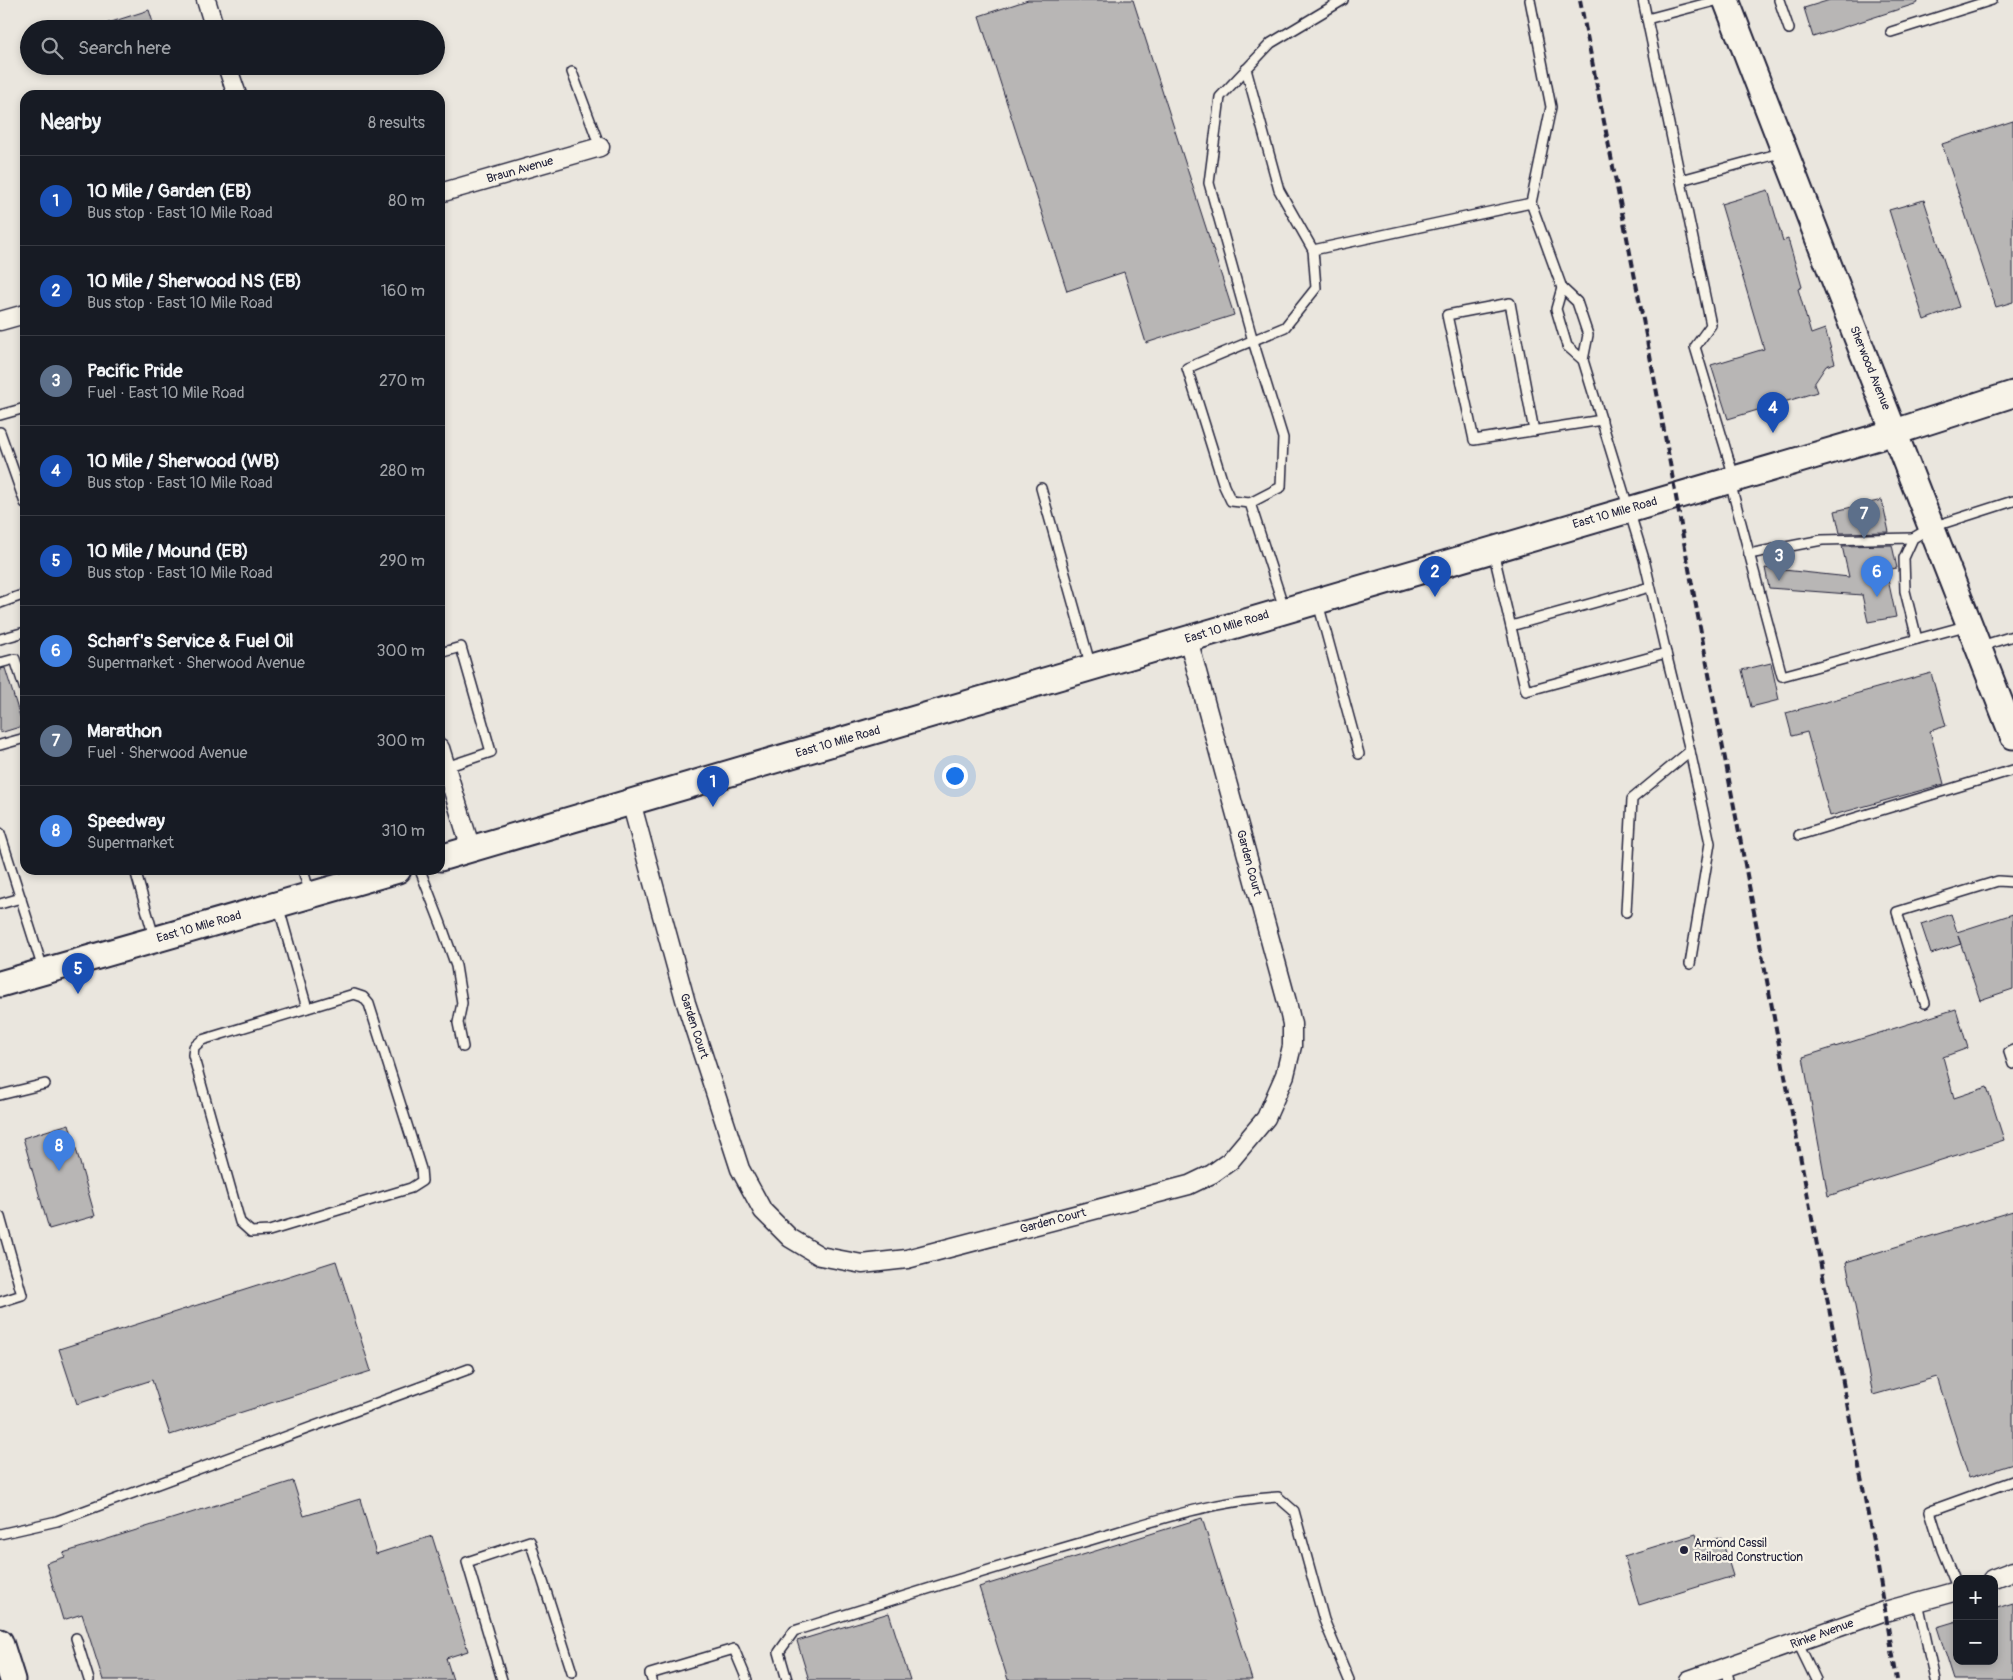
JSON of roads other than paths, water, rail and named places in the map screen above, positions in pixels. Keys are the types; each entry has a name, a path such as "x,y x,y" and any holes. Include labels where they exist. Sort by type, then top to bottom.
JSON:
{"main road":[{"name":"Sherwood Avenue","path":"1726,0 1895,432 1923,533 2007,703 2013,736"},
{"name":"East 10 Mile Road","path":"445,857 1492,548 1895,432 2013,394"},
{"name":"East 10 Mile Road","path":"0,984 380,875"},
{"path":"0,1642 12,1680"}],"street":[{"path":"206,0 212,20"},
{"path":"230,75 234,90"},
{"name":"Braun Avenue","path":"445,192 600,147"},
{"path":"0,321 20,315"},
{"name":"Garden Court","path":"631,802 686,1003 740,1169 763,1211 790,1238 820,1256 862,1264 907,1259 1189,1185 1212,1174 1230,1161 1266,1118 1285,1075 1292,1038 1292,1024 1188,639"},
{"path":"445,764 472,849"},
{"path":"1998,1577 2013,1571"},
{"name":"Rinke Avenue","path":"1689,1680 1728,1674 1798,1643 1885,1612 1953,1592"}],"lane":[{"path":"1246,69 1279,190 1313,250 1316,288 1285,326 1253,341 1187,368 1224,486 1232,501 1250,503 1281,487 1284,438 1253,341 1209,183 1220,97 1270,42 1343,0"},
{"path":"1530,0 1552,107 1531,203 1562,288 1577,302 1588,335 1584,360 1644,559 1710,843 1690,964"},
{"path":"1643,0 1711,325 1696,347 1782,676 1917,639 2013,636"},
{"path":"1647,19 1719,0"},
{"path":"1779,0 1789,29"},
{"path":"1890,32 1992,0"},
{"path":"572,72 600,147"},
{"path":"1680,180 1784,152"},
{"path":"1313,250 1531,203"},
{"path":"1562,288 1556,309 1567,346 1584,360"},
{"path":"1534,431 1510,303 1447,315 1474,440 1534,431 1602,420"},
{"path":"0,415 20,409"},
{"path":"0,432 20,489"},
{"path":"1041,488 1092,667"},
{"path":"1749,554 1822,540 1923,533 2013,501"},
{"path":"1250,503 1285,610"},
{"path":"1917,639 1905,591 1904,558 1923,533"},
{"path":"1492,548 1526,691 1666,653"},
{"path":"1511,626 1650,587"},
{"path":"0,604 20,596"},
{"path":"1317,600 1359,754"},
{"path":"0,639 20,633"},
{"path":"445,652 461,647 491,752 446,767"},
{"path":"0,663 15,659 20,674"},
{"path":"0,745 20,739"},
{"path":"1626,912 1632,799 1690,751"},
{"path":"1799,835 2013,770"},
{"path":"0,833 43,972"},
{"path":"136,875 155,940"},
{"path":"304,875 310,895"},
{"path":"422,875 456,966 462,1003 458,1023 463,1047"},
{"path":"1926,1003 1897,912 1998,881 2013,882"},
{"path":"0,904 21,898"},
{"path":"278,904 307,1008"},
{"path":"354,994 363,997 369,1004 421,1169 422,1181 411,1188 269,1232 251,1232 240,1222 193,1055 194,1047 202,1040 307,1008 354,994"},
{"path":"2013,1050 2009,1052 2013,1064"},
{"path":"0,1095 45,1084"},
{"path":"0,1216 22,1295 0,1302"},
{"path":"0,1534 58,1521 470,1369"},
{"path":"1953,1577 1930,1511 2013,1481"},
{"path":"788,1680 779,1652 794,1631 1000,1566 1202,1507 1278,1497 1294,1511 1324,1620 1349,1680"},
{"path":"502,1680 467,1562 530,1541 572,1672"},
{"path":"1918,1602 1935,1680"},
{"path":"76,1638 89,1680"},
{"path":"1798,1643 1816,1680"},
{"path":"652,1680 650,1674 734,1649 747,1680"}],"railway":[{"path":"1580,0 1659,402 1877,1562 1897,1680"}],"place":[{"name":"10 Mile / Sherwood (WB)","path":"1773,433"},
{"name":"Marathon","path":"1864,539"},
{"name":"Pacific Pride","path":"1779,581"},
{"name":"10 Mile / Sherwood NS (EB)","path":"1435,597"},
{"name":"Scharf's Service & Fuel Oil","path":"1877,597"},
{"name":"10 Mile / Garden (EB)","path":"713,807"},
{"name":"10 Mile / Mound (EB)","path":"78,994"},
{"name":"Speedway","path":"59,1171"},
{"name":"Armond Cassil Railroad Construction","path":"1684,1550"}]}
